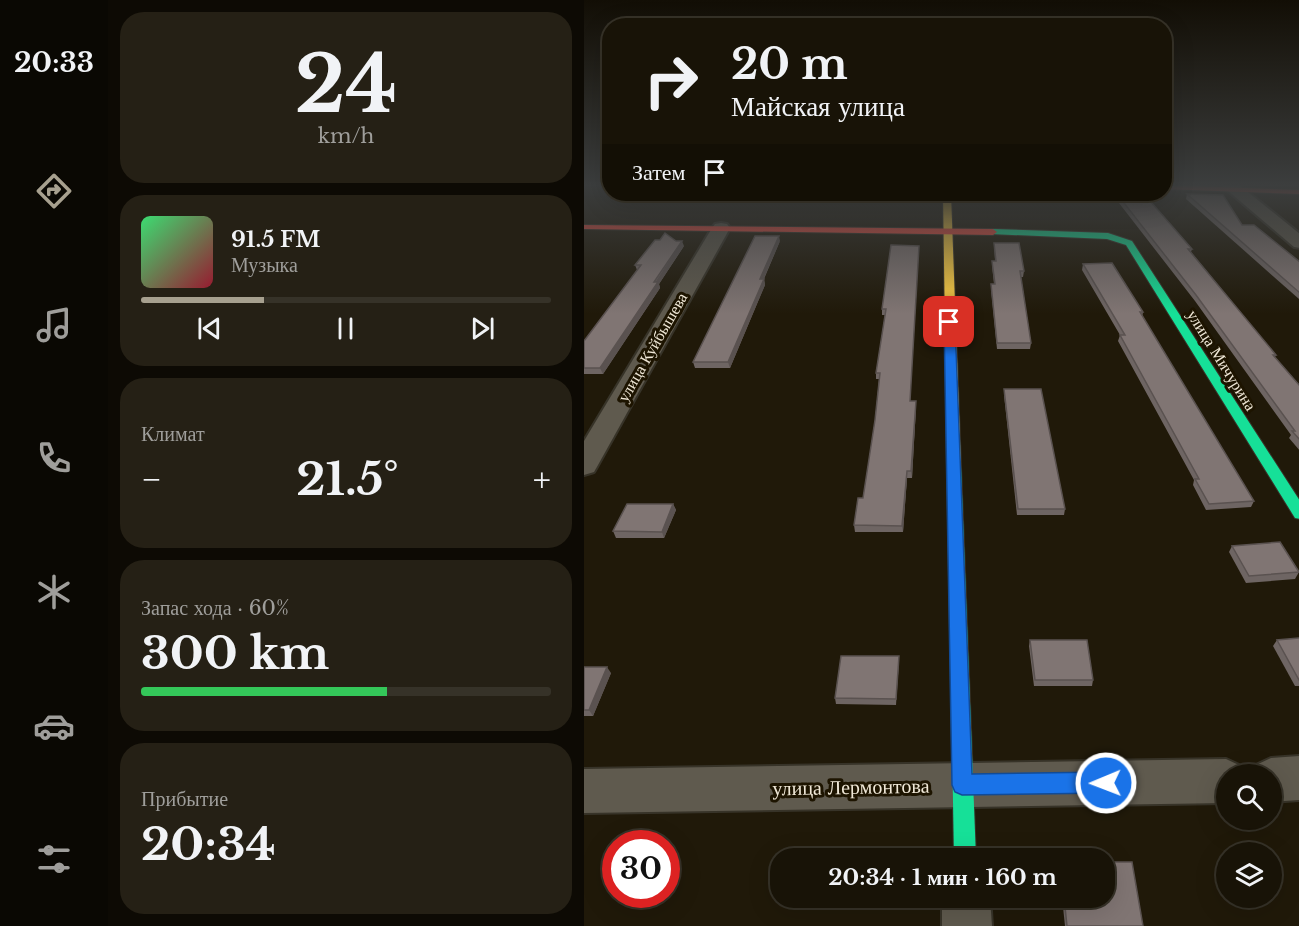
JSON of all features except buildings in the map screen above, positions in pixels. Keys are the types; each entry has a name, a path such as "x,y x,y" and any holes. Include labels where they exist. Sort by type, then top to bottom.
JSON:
{"street":[{"path":"613,227 947,230 965,848"},
{"path":"1280,227 1300,243"},
{"name":"улица Куйбышева","path":"584,465 721,228"},
{"name":"улица Мичурина","path":"947,230 1108,236 1129,243 1300,514"},
{"path":"1282,779 1300,778"},
{"name":"улица Лермонтова","path":"584,791 1216,781"},
{"path":"966,908 967,926"}],"traffic: fast":[{"path":"993,232 1108,236 1129,243 1300,514"},
{"path":"954,467 965,848"}],"traffic: slow":[{"path":"948,227 954,467"}],"traffic: jam":[{"path":"601,227 993,232"}],"route":[{"path":"949,322 962,785 1106,783"}]}
